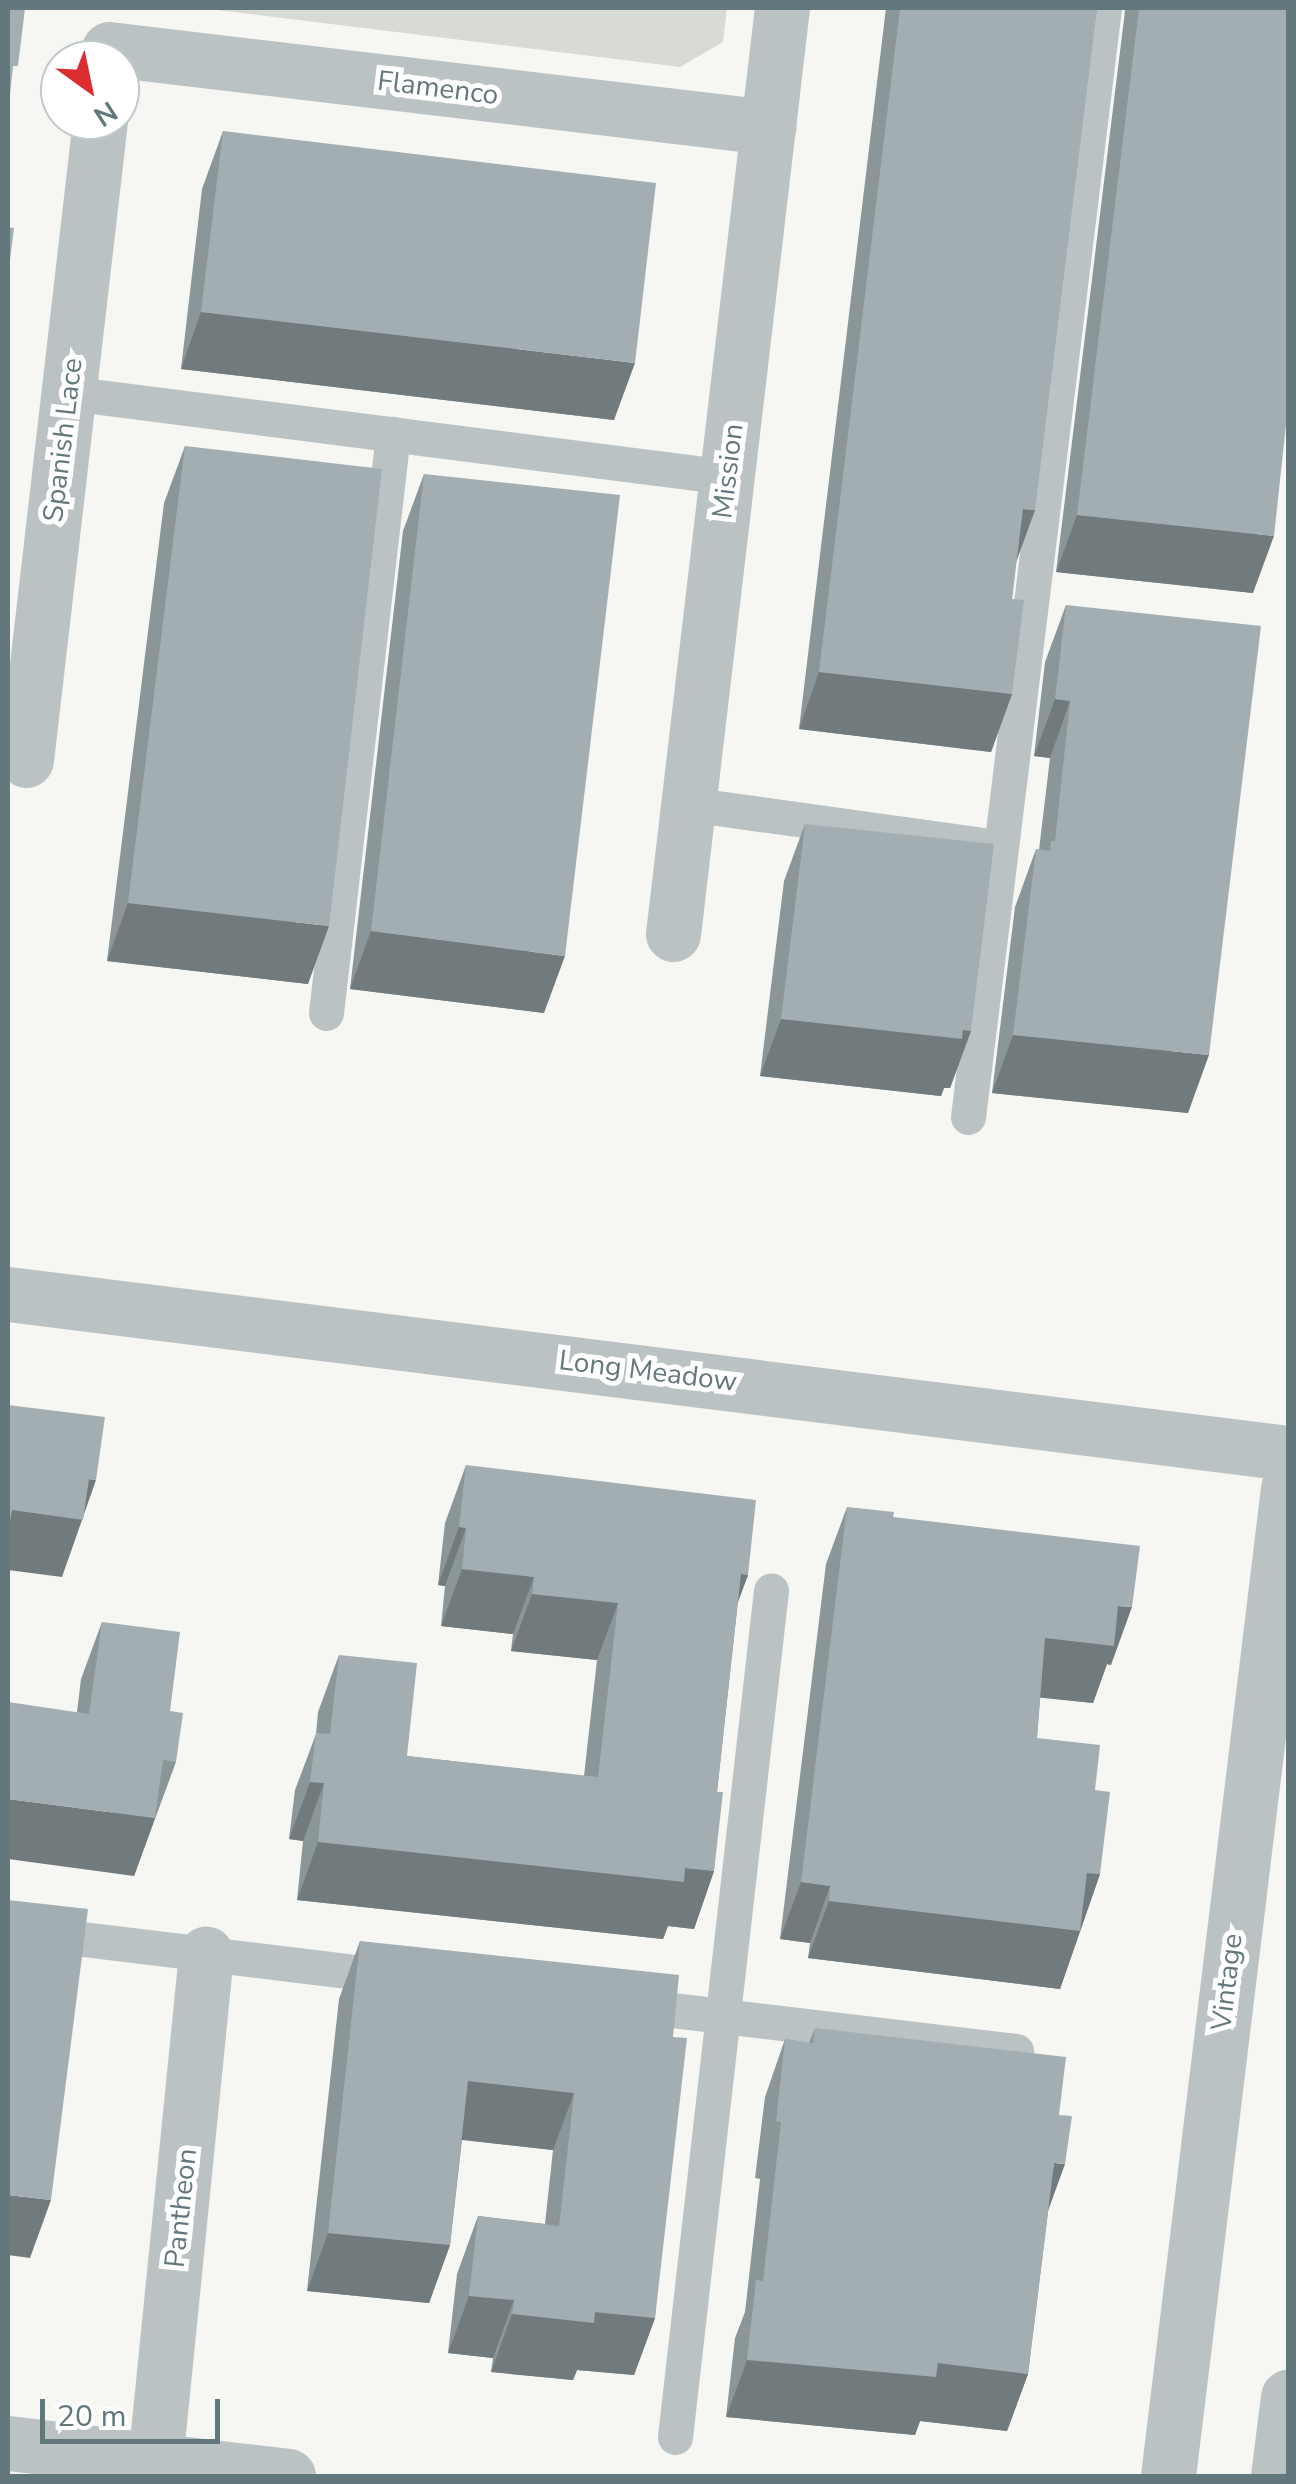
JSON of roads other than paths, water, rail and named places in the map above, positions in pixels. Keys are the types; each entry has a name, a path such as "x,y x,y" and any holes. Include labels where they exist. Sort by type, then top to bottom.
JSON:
{"street":[{"name":"Mission","path":"674,934 782,8"},
{"name":"Flamenco","path":"110,39 768,127"},
{"name":"Spanish Lace","path":"26,760 25,620 68,393 98,140"},
{"name":"Long Meadow","path":"8,1294 1288,1453"},
{"name":"Vintage","path":"1168,2476 1288,1488"},
{"name":"Pantheon","path":"156,2462 206,1954"},
{"path":"1278,2476 1288,2396"},
{"path":"8,2442 288,2476"}],"lane":[{"path":"968,1117 1104,8"},
{"path":"68,393 727,477"},
{"path":"326,1014 393,434"},
{"path":"688,804 1001,847"},
{"path":"674,2437 771,1590"},
{"path":"8,1930 436,1982"},
{"path":"589,2000 1052,2056"}]}
